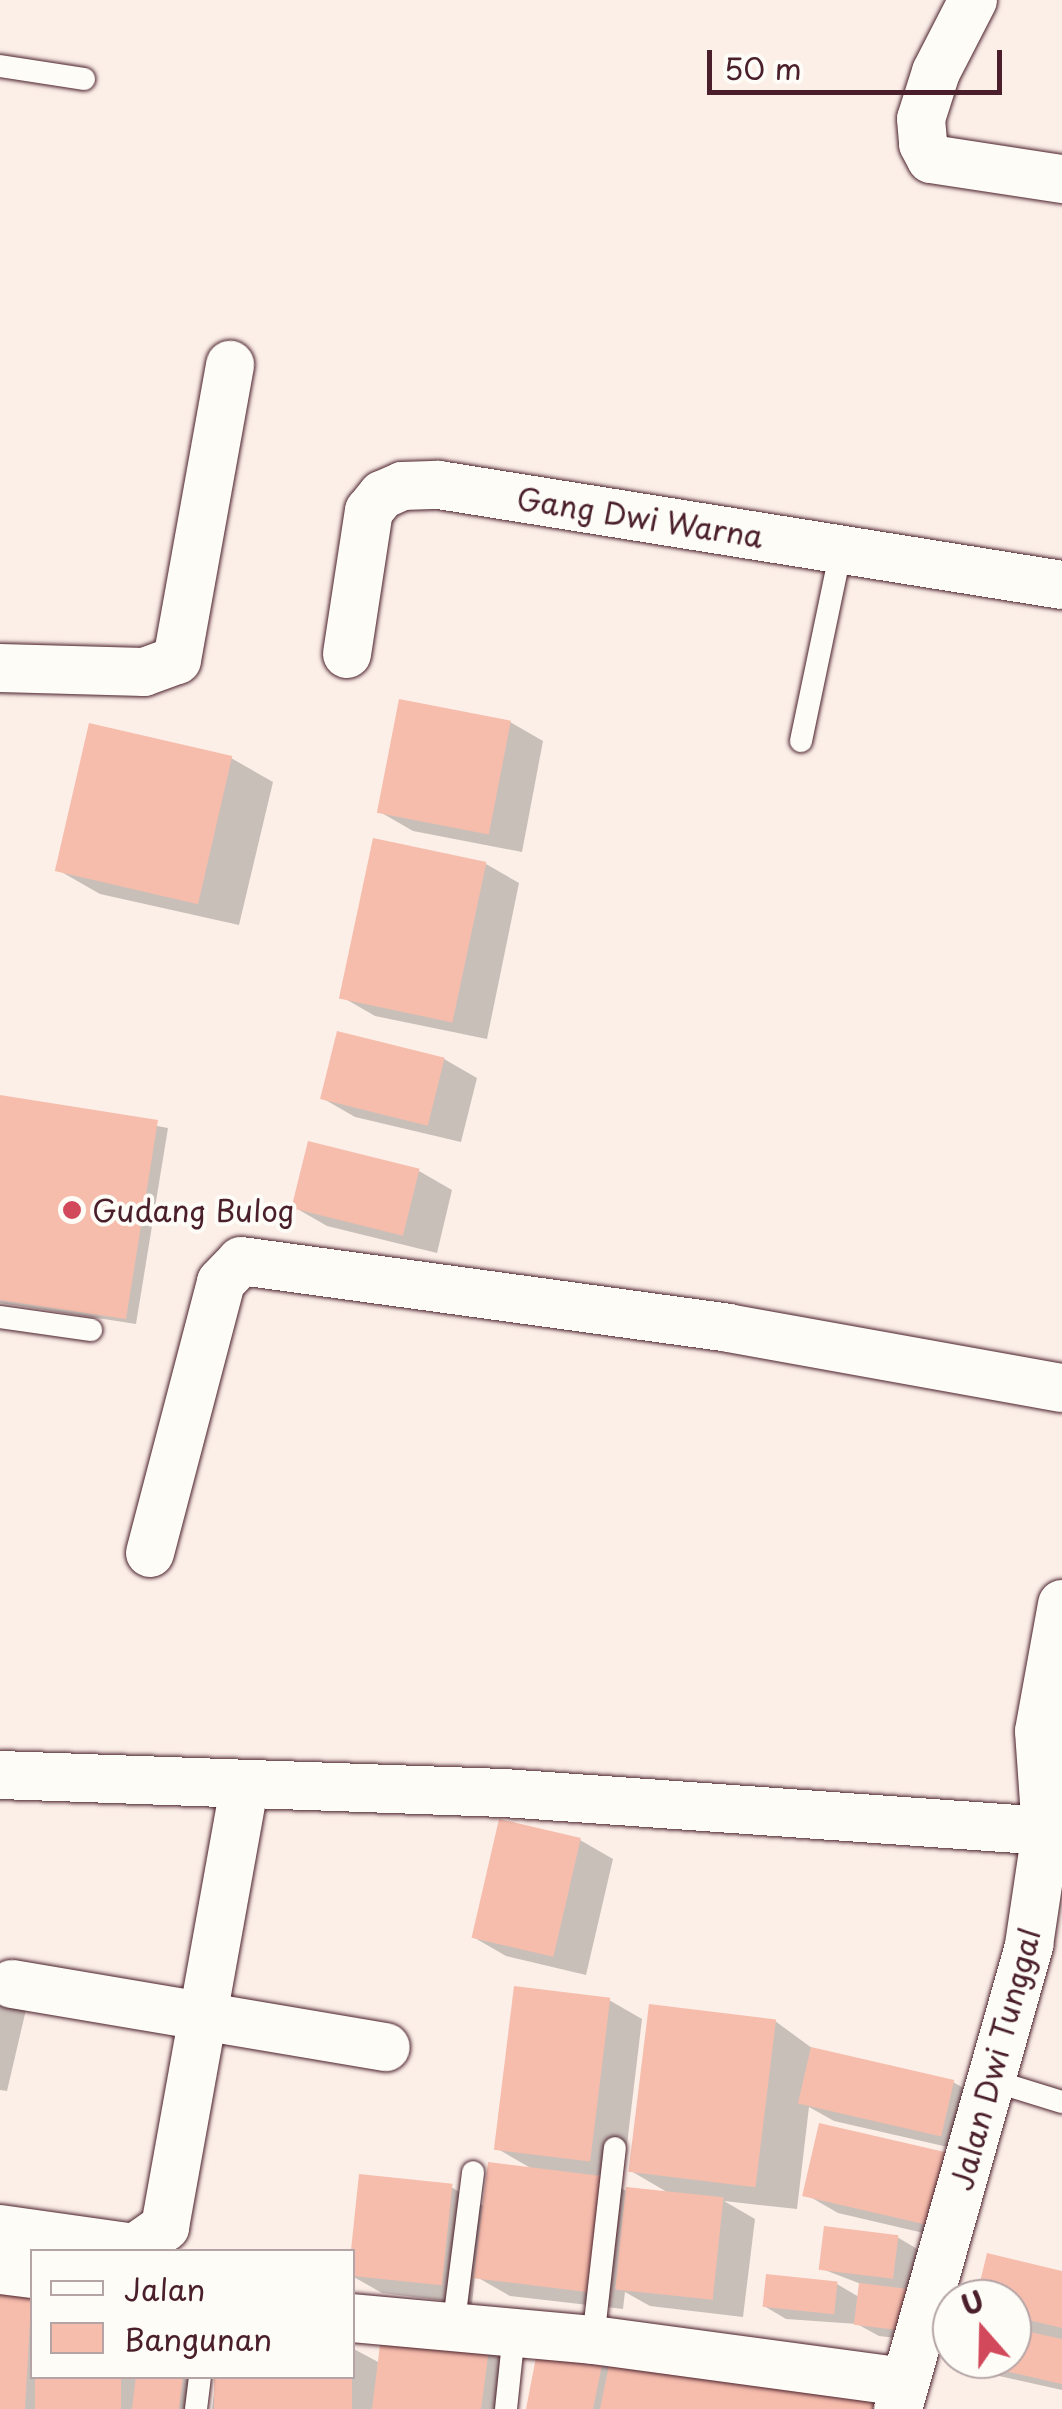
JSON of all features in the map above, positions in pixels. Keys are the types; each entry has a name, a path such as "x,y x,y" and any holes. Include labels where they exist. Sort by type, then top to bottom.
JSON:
{"street":[{"path":"973,0 936,72 921,119 923,144 931,159 1062,179"},
{"path":"0,668 144,672 176,660 230,364"},
{"name":"Gang Dwi Warna","path":"347,654 370,511 382,495 402,486 439,485 1062,585"},
{"path":"150,1553 220,1282 241,1260 709,1326 1062,1388"},
{"name":"Jalan Dwi Tunggal","path":"901,2396 994,2081 1029,1945 1051,1813 1038,1764 1054,1716 1062,1604"},
{"path":"0,1775 244,1788 1051,1813"},
{"path":"0,2229 135,2248 155,2240 165,2226 199,2011 244,1788"},
{"path":"12,1984 199,2011 386,2047"},
{"path":"0,2270 30,2274"},
{"path":"355,2318 593,2340 901,2396"}],"lane":[{"path":"0,66 84,79"},
{"path":"801,741 842,549"},
{"path":"0,1317 90,1330"},
{"path":"994,2081 1062,2102"},
{"path":"593,2340 615,2148"},
{"path":"453,2328 474,2172"},
{"path":"506,2409 514,2333"},
{"path":"196,2409 200,2379"}],"building":[{"path":"399,699 511,721 489,835 377,813"},
{"path":"89,723 232,756 198,904 55,871"},
{"path":"373,838 486,862 452,1023 339,998"},
{"path":"337,1031 445,1058 428,1126 320,1099"},
{"name":"Gudang Bulog","path":"0,1095 158,1120 126,1319 0,1300"},
{"path":"308,1141 420,1169 403,1236 291,1208"},
{"path":"499,1819 581,1838 553,1957 472,1938"},
{"path":"514,1986 610,1998 590,2162 494,2150"},
{"path":"649,2004 776,2020 755,2187 628,2172"},
{"path":"811,2047 954,2080 941,2137 798,2104"},
{"path":"819,2123 946,2152 929,2225 802,2196"},
{"path":"488,2162 605,2176 591,2293 474,2278"},
{"path":"359,2174 452,2184 442,2285 355,2276 355,2249 351,2249"},
{"path":"626,2187 723,2197 713,2300 615,2289"},
{"path":"824,2226 898,2235 893,2279 819,2270"},
{"path":"987,2253 1062,2271 1062,2328 1032,2321 1032,2279 981,2279"},
{"path":"766,2274 838,2282 834,2314 763,2307"},
{"path":"859,2283 920,2290 914,2332 854,2325"},
{"path":"0,2284 30,2287 25,2409 0,2409"},
{"path":"1032,2332 1062,2339 1062,2384 1032,2377"},
{"path":"381,2337 489,2349 481,2409 372,2409"},
{"path":"538,2347 603,2360 593,2409 526,2409"},
{"path":"612,2351 885,2394 882,2409 600,2409"},
{"path":"35,2379 121,2379 121,2409 35,2409"},
{"path":"136,2379 183,2379 179,2409 132,2409"},
{"path":"214,2379 352,2379 352,2409 214,2409"}],"place":[{"name":"Gudang Bulog","path":"72,1210"}]}
